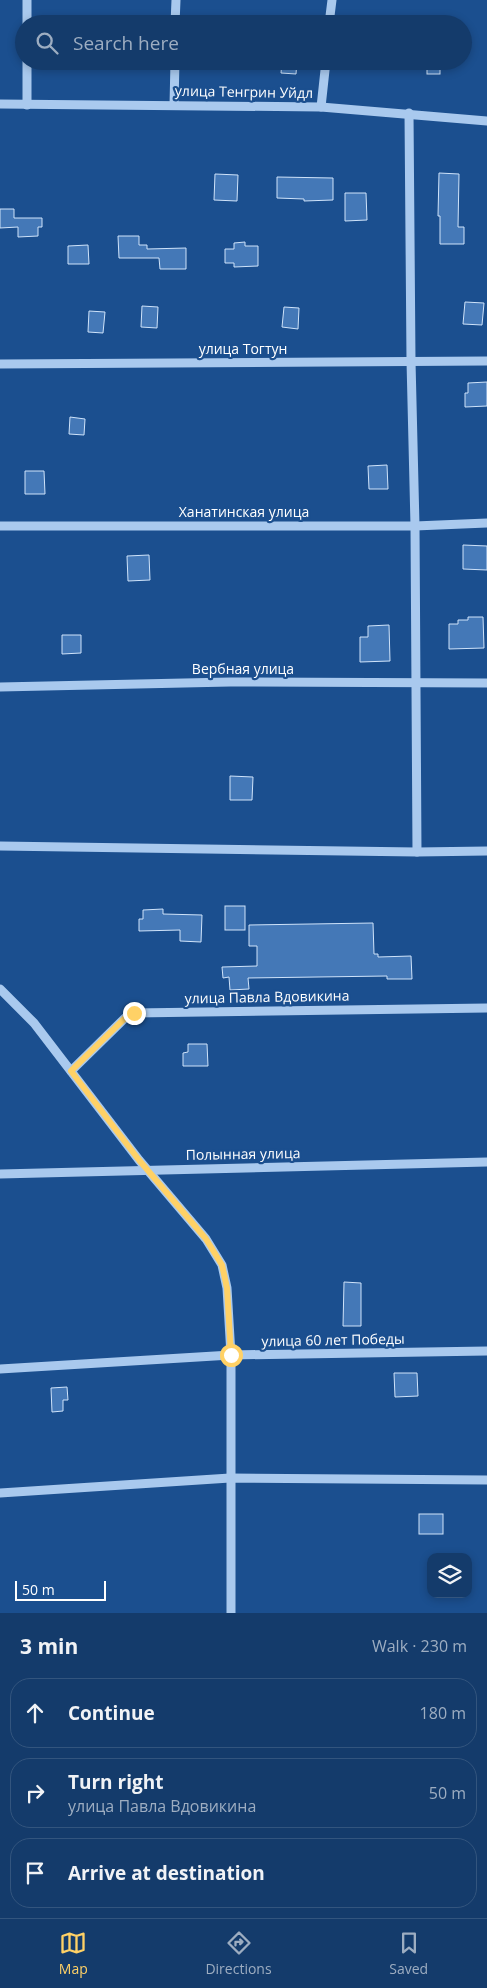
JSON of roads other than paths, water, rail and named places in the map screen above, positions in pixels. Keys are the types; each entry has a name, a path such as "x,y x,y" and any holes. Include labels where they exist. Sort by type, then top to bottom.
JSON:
{"street":[{"path":"27,0 27,15"},
{"path":"175,15 176,0"},
{"path":"331,15 332,0"},
{"path":"27,70 27,105"},
{"path":"174,70 174,105"},
{"path":"321,106 325,70"},
{"name":"улица Тенгрин Уйдл","path":"0,104 321,106 487,121"},
{"path":"409,113 411,361 415,526 417,852"},
{"name":"улица Тогтун","path":"0,364 487,361"},
{"name":"Ханатинская улица","path":"0,526 415,526 487,523"},
{"name":"Вербная улица","path":"0,687 230,682 487,683"},
{"path":"0,846 417,852 487,851"},
{"path":"0,990 34,1024 148,1170 206,1239 222,1265 227,1288 231,1355 231,1613"},
{"name":"улица Павла Вдовикина","path":"71,1071 125,1018 134,1013 487,1008"},
{"name":"Полынная улица","path":"0,1174 487,1162"},
{"name":"улица 60 лет Победы","path":"0,1369 231,1355 487,1351"},
{"path":"0,1493 230,1478 487,1480"}]}
